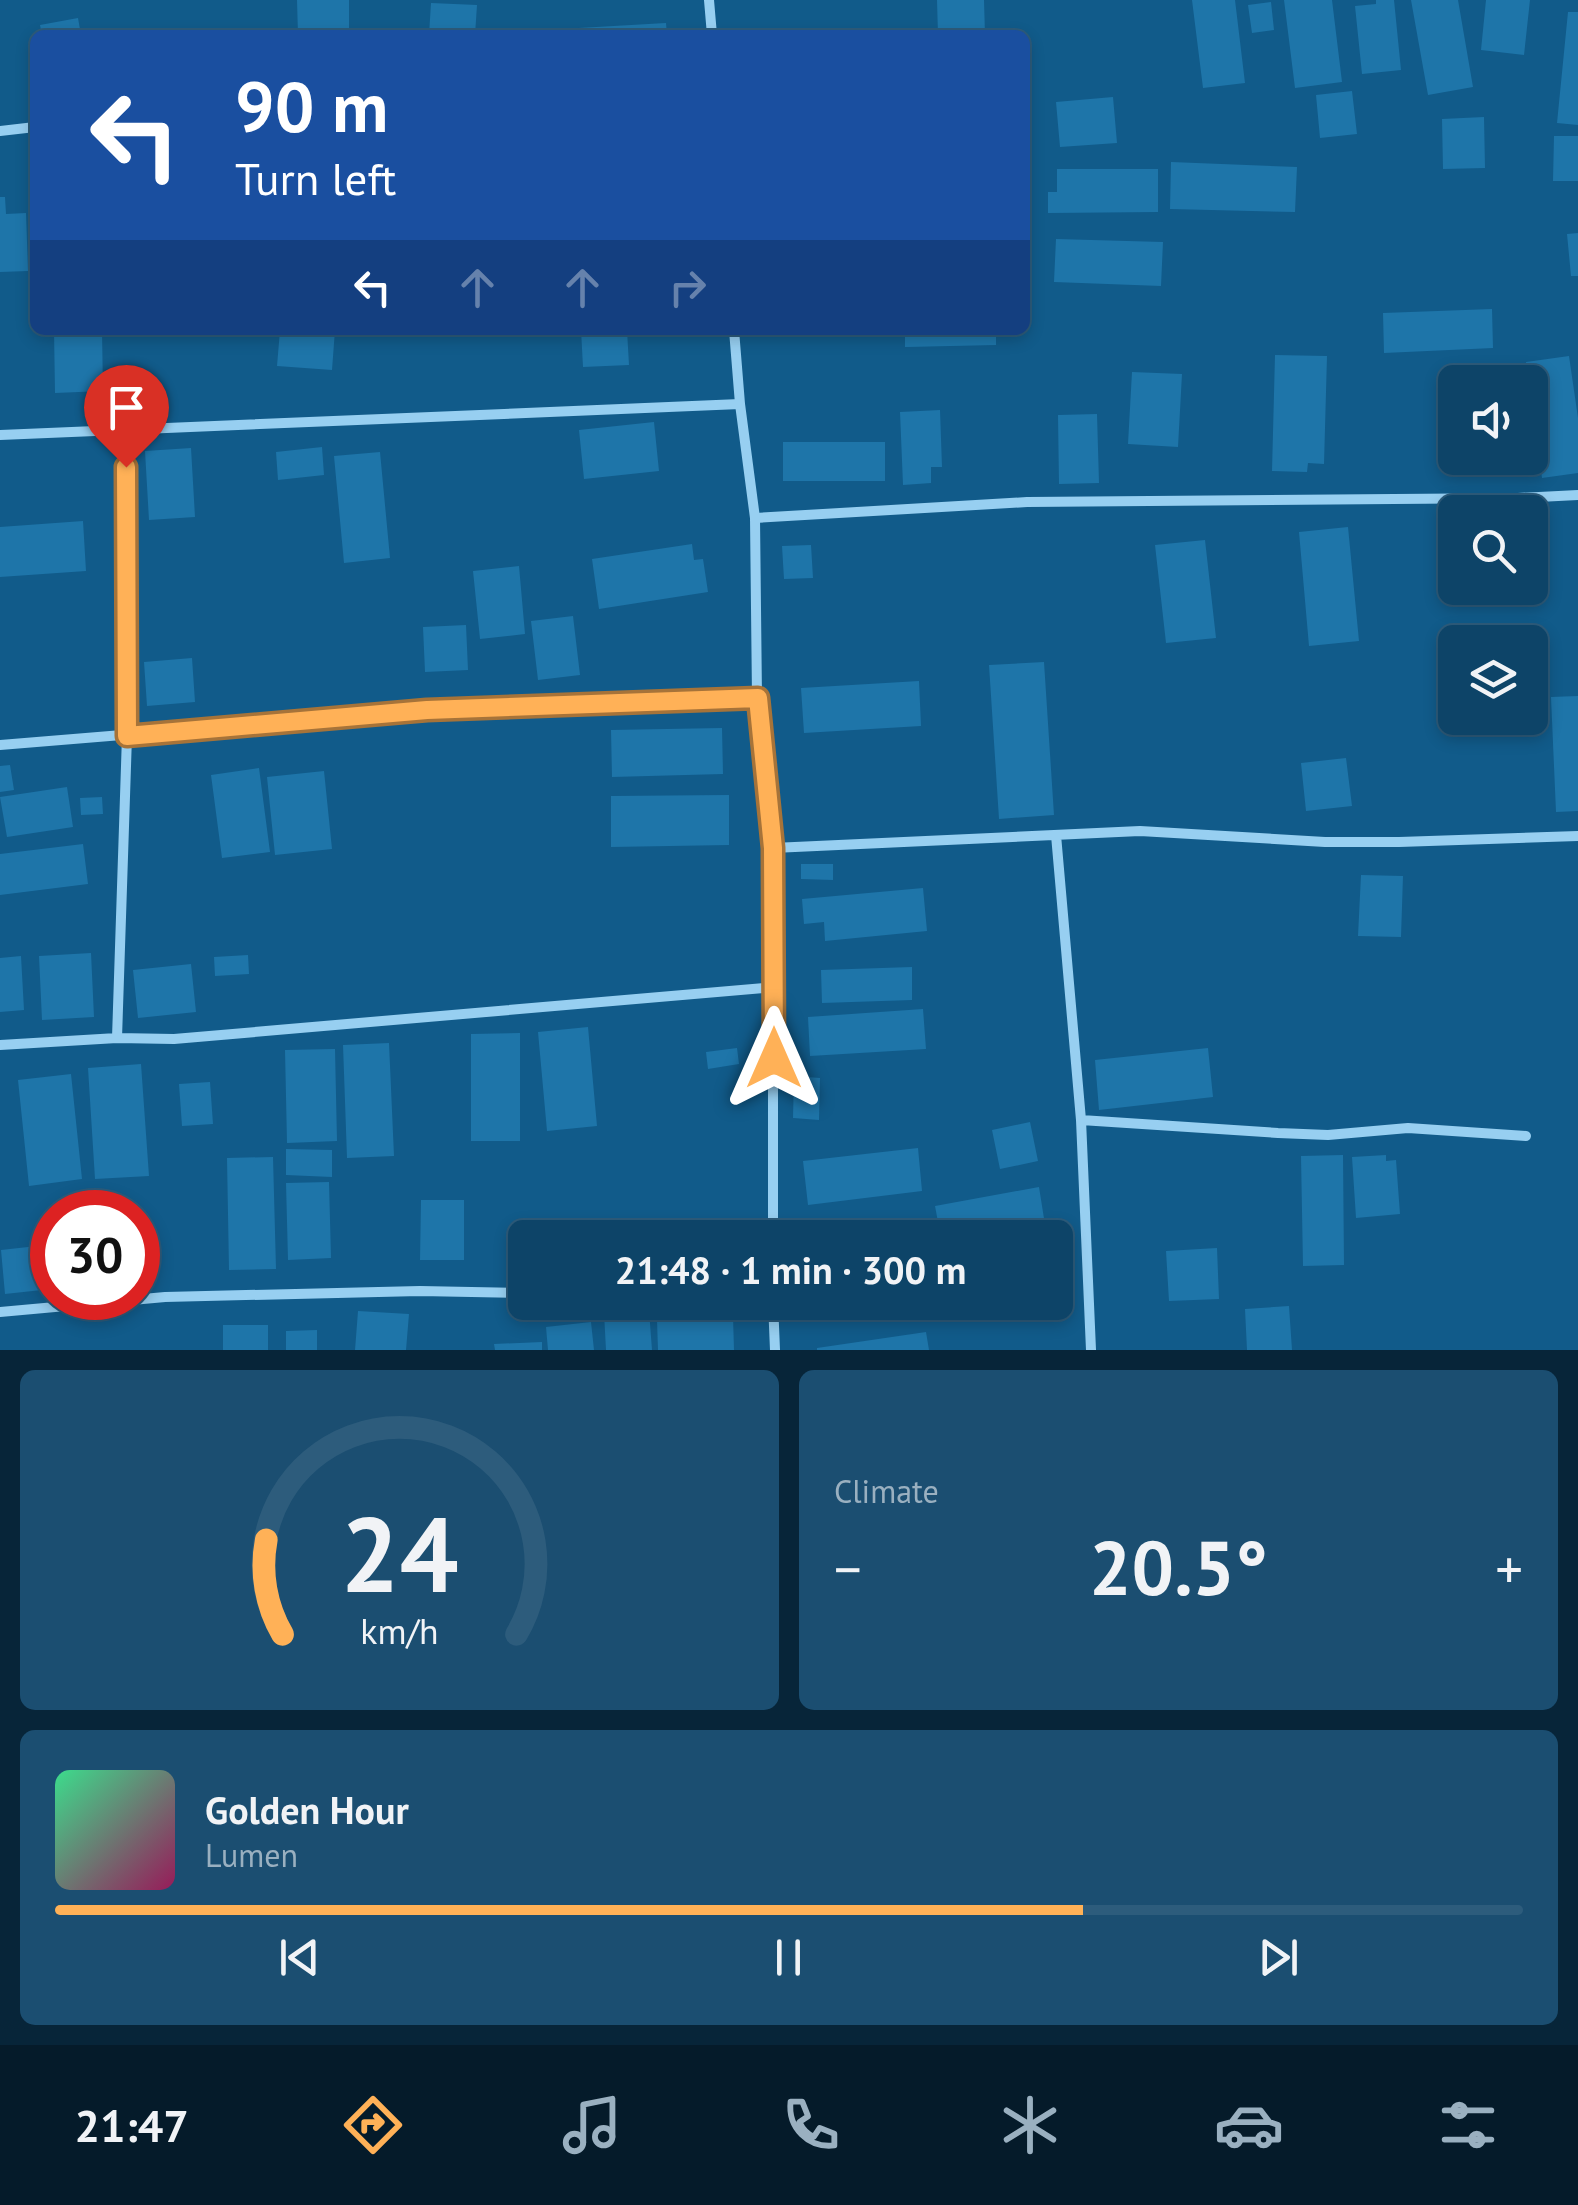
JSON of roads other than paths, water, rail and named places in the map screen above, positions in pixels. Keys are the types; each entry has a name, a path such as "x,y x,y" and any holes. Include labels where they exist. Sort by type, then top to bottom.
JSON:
{"street":[{"path":"710,0 712,30"},
{"path":"0,131 30,128"},
{"path":"734,335 755,518 758,698 773,848 773,1220"},
{"path":"0,435 740,404"},
{"path":"117,1038 127,736 126,429"},
{"path":"755,518 1028,502 1578,495"},
{"path":"0,745 427,710 758,698"},
{"path":"773,848 1140,831 1325,842 1578,836"},
{"path":"1056,835 1081,1120 1091,1350"},
{"path":"0,1046 117,1038 174,1039 775,987"},
{"path":"1081,1120 1295,1134 1408,1128 1526,1136"},
{"path":"0,1312 165,1297 508,1293"},
{"path":"774,1320 775,1350"}]}
